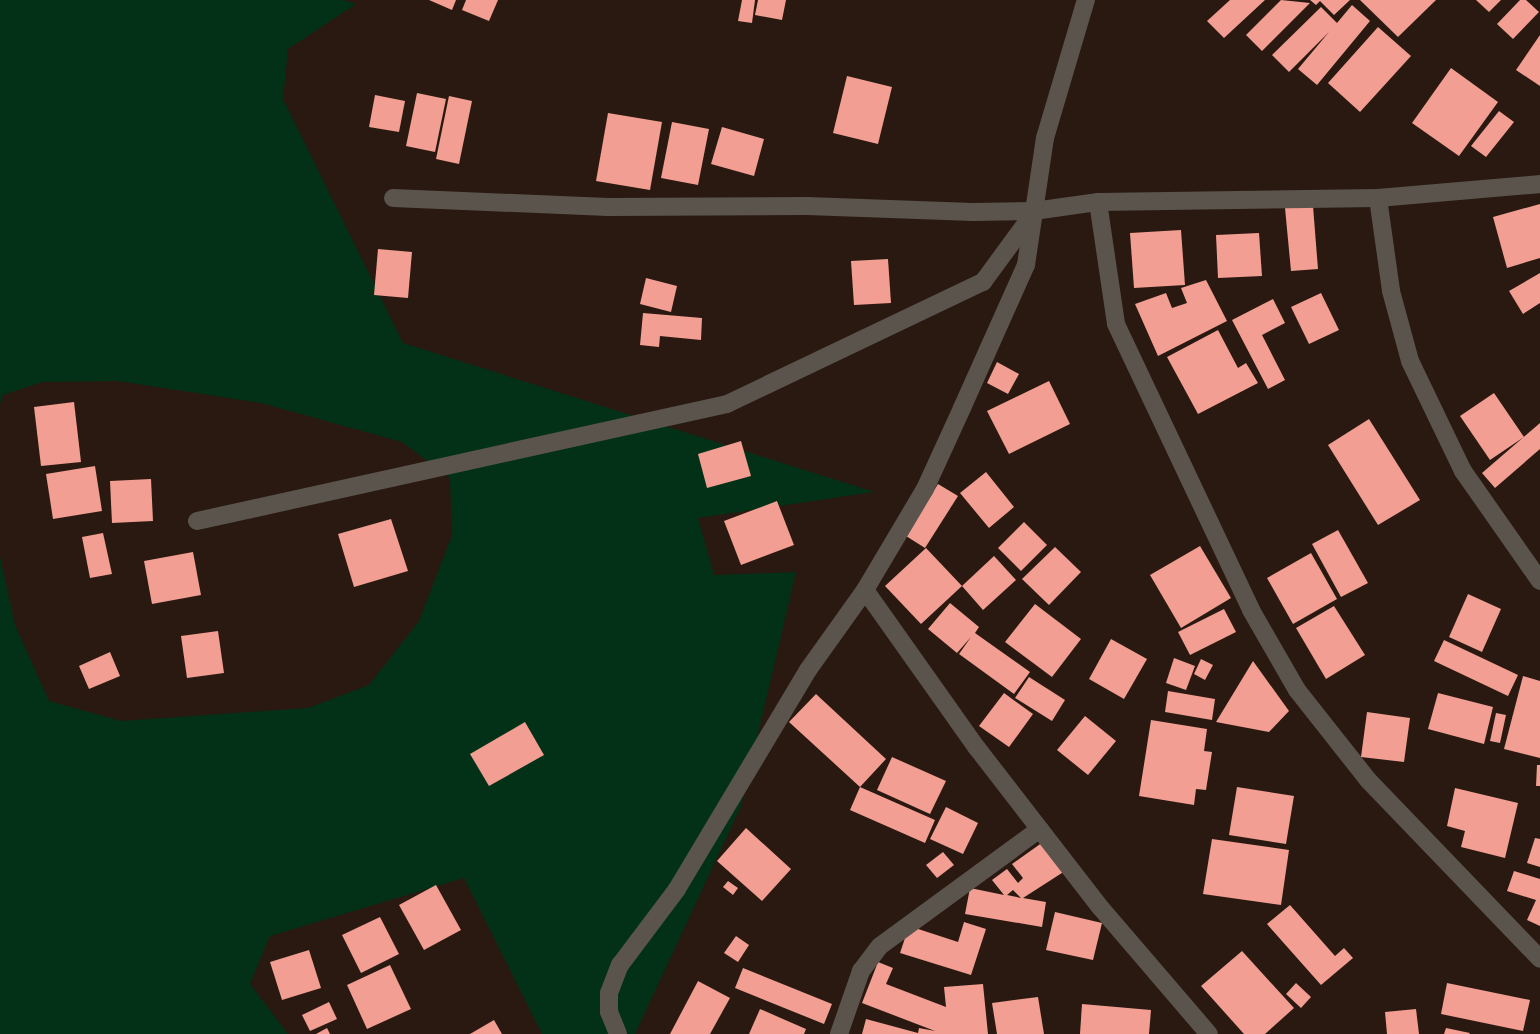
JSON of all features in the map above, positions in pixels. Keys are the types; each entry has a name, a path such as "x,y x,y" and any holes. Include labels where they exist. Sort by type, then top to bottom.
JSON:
{"street":[{"path":"618,1034 609,1012 609,993 620,965 677,889 808,670 865,590 925,489 1022,276 1035,211 1045,138 1086,0"},
{"path":"393,198 608,207 1035,211 1098,202 1378,198 1540,184"},
{"path":"1378,198 1391,291 1410,361 1463,471 1540,581"},
{"path":"1098,202 1116,324 1251,610 1297,690 1368,780 1540,959"},
{"path":"197,521 727,404 983,282 1035,211"},
{"path":"865,590 977,748 1100,907 1209,1034"},
{"path":"839,1034 861,971 880,946 1040,829"}],"green space":[{"path":"0,0 343,0 356,4 288,49 283,99 403,343 874,492 698,518 714,575 796,572 741,806 635,1034 542,1034 464,878 270,936 250,984 288,1034 0,1034 0,557 15,625 49,701 121,721 308,708 369,685 419,621 452,535 450,478 402,442 261,403 118,381 43,382 3,395 0,404"}],"building":[{"path":"429,0 456,0 452,10"},
{"path":"466,0 498,0 489,21 462,10"},
{"path":"742,0 755,0 752,23 738,21"},
{"path":"758,0 786,0 782,20 755,15"},
{"path":"1230,0 1265,0 1224,38 1207,21"},
{"path":"1281,0 1310,3 1262,51 1246,35"},
{"path":"1310,0 1350,0 1334,15 1320,1 1316,5"},
{"path":"1360,0 1436,0 1398,37"},
{"path":"1476,0 1501,0 1489,12"},
{"path":"1520,0 1526,0 1539,12 1513,39 1497,24"},
{"path":"1352,5 1370,21 1317,85 1298,69 1329,32 1289,72 1272,55 1321,7 1337,23"},
{"path":"1378,27 1411,56 1360,112 1328,83"},
{"path":"1540,35 1540,86 1516,70"},
{"path":"1451,68 1498,102 1459,156 1412,123"},
{"path":"847,76 892,87 878,144 833,133"},
{"path":"417,93 446,99 435,152 406,146"},
{"path":"375,95 405,101 399,132 369,127"},
{"path":"449,96 472,101 459,164 436,159"},
{"path":"1499,111 1514,122 1486,157 1471,146"},
{"path":"608,113 662,122 650,190 596,181"},
{"path":"672,122 709,129 698,185 661,178"},
{"path":"722,127 764,139 754,176 711,164"},
{"path":"1540,204 1540,258 1507,268 1493,217"},
{"path":"1313,206 1318,269 1291,271 1285,208"},
{"path":"1181,230 1185,285 1134,288 1130,233"},
{"path":"1259,233 1262,276 1218,278 1216,235"},
{"path":"378,249 412,252 408,298 374,295"},
{"path":"888,259 891,303 854,305 851,261"},
{"path":"1540,273 1540,303 1523,314 1509,291"},
{"path":"646,278 677,286 671,312 640,304"},
{"path":"1206,280 1227,321 1158,356 1135,304 1166,293 1172,308 1187,303 1181,288"},
{"path":"1321,293 1339,330 1309,344 1291,307"},
{"path":"1273,299 1285,323 1262,335 1285,380 1268,389 1232,320"},
{"path":"643,313 702,318 701,340 660,336 659,347 640,345"},
{"path":"1218,330 1238,368 1246,363 1258,383 1198,414 1167,357"},
{"path":"997,362 1019,374 1008,394 987,383"},
{"path":"1049,381 1070,424 1009,454 987,411"},
{"path":"1494,393 1524,437 1490,460 1460,416"},
{"path":"74,402 81,462 41,466 34,407"},
{"path":"1369,419 1420,500 1378,525 1328,445"},
{"path":"1540,423 1540,449 1495,488 1482,473"},
{"path":"741,441 751,476 707,488 698,454"},
{"path":"95,466 102,511 53,519 46,474"},
{"path":"986,472 1014,507 989,528 960,493"},
{"path":"151,479 153,521 112,523 110,481"},
{"path":"938,484 958,496 925,548 906,536"},
{"path":"777,501 794,545 741,565 724,521"},
{"path":"391,519 408,571 354,587 338,534"},
{"path":"1024,522 1047,545 1021,571 998,548"},
{"path":"1338,530 1368,583 1341,597 1312,544"},
{"path":"103,533 112,574 90,578 82,537"},
{"path":"1200,546 1231,598 1181,628 1150,575"},
{"path":"1055,547 1081,572 1049,605 1022,579"},
{"path":"926,548 962,586 921,624 885,586"},
{"path":"193,552 201,595 152,604 144,561"},
{"path":"1311,553 1337,599 1293,624 1267,578"},
{"path":"994,556 1016,580 983,610 962,586"},
{"path":"1468,594 1501,609 1482,652 1449,637"},
{"path":"950,603 979,627 975,633 1030,672 1014,694 959,654 971,637 957,653 928,629"},
{"path":"1035,604 1081,639 1052,677 1005,642"},
{"path":"1334,606 1365,655 1326,679 1296,628"},
{"path":"1224,609 1236,632 1190,655 1178,632"},
{"path":"218,631 224,673 187,678 181,636"},
{"path":"1111,639 1147,659 1124,699 1089,679"},
{"path":"1444,640 1518,675 1508,696 1434,661"},
{"path":"110,652 120,676 89,689 79,666"},
{"path":"1174,658 1195,666 1186,690 1166,683"},
{"path":"1201,659 1213,665 1205,680 1194,674"},
{"path":"1253,661 1289,711 1269,732 1216,722"},
{"path":"1523,676 1540,681 1540,758 1504,749"},
{"path":"1029,677 1065,700 1052,721 1015,698"},
{"path":"1168,691 1215,699 1212,720 1165,712"},
{"path":"1004,693 1033,714 1009,747 979,726"},
{"path":"1438,693 1493,707 1484,744 1428,729"},
{"path":"816,694 886,759 860,787 789,722"},
{"path":"1367,712 1410,718 1404,762 1361,757"},
{"path":"1496,713 1506,715 1500,743 1490,741"},
{"path":"1085,716 1116,741 1088,775 1057,750"},
{"path":"1151,720 1207,729 1204,751 1212,752 1206,790 1196,789 1194,805 1139,796"},
{"path":"525,722 544,755 489,786 470,754"},
{"path":"892,757 946,781 930,814 877,790"},
{"path":"1537,765 1540,765 1540,786 1536,786"},
{"path":"860,787 935,820 925,843 850,810"},
{"path":"1237,787 1294,796 1286,844 1229,835"},
{"path":"1455,788 1518,803 1505,858 1461,847 1465,831 1447,826"},
{"path":"946,807 978,823 963,854 930,839"},
{"path":"746,828 791,869 762,901 717,861"},
{"path":"1535,838 1540,839 1540,867 1527,863"},
{"path":"1212,839 1289,850 1281,905 1203,894"},
{"path":"1043,842 1065,871 1023,898 1046,902 1042,927 965,914 970,888 1004,895 992,880 1007,869 1018,883 1023,878 1012,864","holes":["1013,890 1021,898 1007,895"]},
{"path":"943,852 954,865 937,878 926,865"},
{"path":"1514,871 1540,879 1540,926 1527,920 1536,900 1507,891"},
{"path":"728,881 738,888 733,895 723,887"},
{"path":"436,885 461,930 424,950 399,905"},
{"path":"1290,905 1335,956 1344,948 1353,958 1321,985 1267,924"},
{"path":"1055,912 1102,923 1093,960 1046,950"},
{"path":"380,917 399,954 361,973 342,935"},
{"path":"964,922 986,929 971,975 900,953 909,926 958,942"},
{"path":"736,936 749,945 738,962 724,953"},
{"path":"309,950 321,988 282,1000 270,962"},
{"path":"1242,951 1294,1008 1265,1034 1244,1034 1201,986"},
{"path":"878,962 893,968 886,984 946,1007 944,987 983,984 988,1034 862,1034 866,1019 918,1033 919,1028 935,1031 862,1003"},
{"path":"390,965 411,1009 367,1029 347,985"},
{"path":"743,968 832,1004 824,1024 735,988"},
{"path":"698,981 730,998 710,1034 670,1034"},
{"path":"1296,983 1311,997 1301,1008 1286,994"},
{"path":"1447,983 1530,1000 1523,1031 1441,1014"},
{"path":"1038,997 1044,1034 997,1034 992,1003"},
{"path":"329,1002 337,1019 310,1031 302,1015"},
{"path":"1082,1004 1151,1010 1149,1034 1080,1034"},
{"path":"760,1009 806,1029 804,1034 749,1034"},
{"path":"1416,1009 1419,1034 1387,1034 1385,1012"},
{"path":"494,1020 502,1034 470,1034"},
{"path":"327,1028 330,1034 316,1034"},
{"path":"1446,1028 1470,1033 1444,1034"}]}
